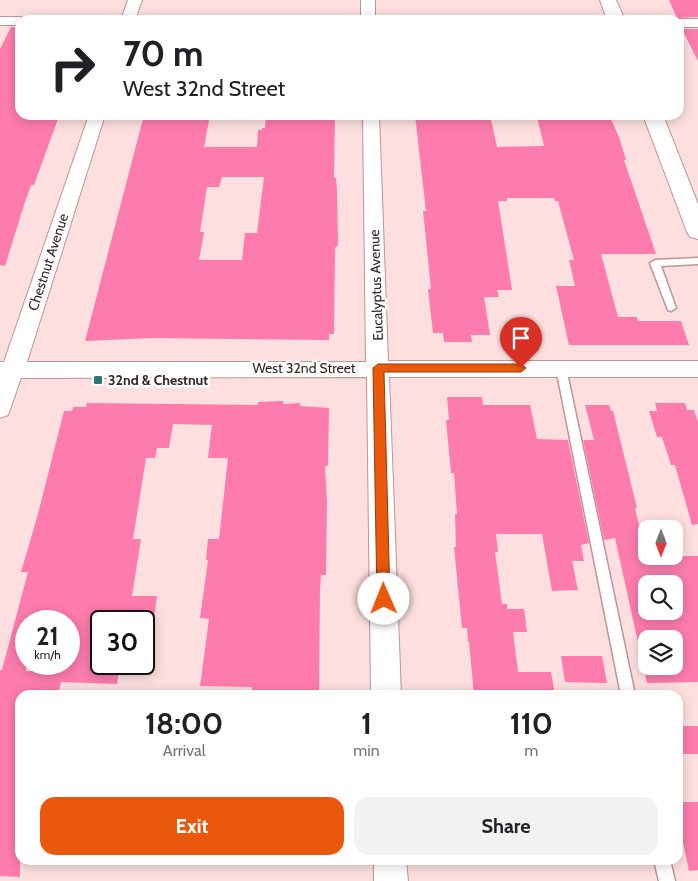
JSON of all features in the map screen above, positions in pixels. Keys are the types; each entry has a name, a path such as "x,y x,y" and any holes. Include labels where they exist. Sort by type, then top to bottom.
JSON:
{"street":[{"path":"130,15 135,0"},
{"path":"368,0 368,15"},
{"path":"608,0 614,15"},
{"path":"0,21 15,21"},
{"path":"684,23 698,23"},
{"name":"Chestnut Avenue","path":"0,409 7,370 95,120"},
{"name":"Eucalyptus Avenue","path":"371,120 386,690"},
{"path":"655,120 698,232"},
{"name":"West 32nd Street","path":"7,370 698,369"},
{"path":"390,865 391,881"}],"lane":[{"path":"671,308 655,263 698,261"},
{"path":"561,368 627,690"},
{"path":"663,865 667,881"}],"building":[{"path":"669,0 698,0 698,17 684,18 684,15 676,15"},
{"path":"11,27 15,27 15,120 58,120 34,185 31,185 5,266 0,265 0,49"},
{"path":"684,29 698,29 698,61 684,33"},
{"path":"143,120 209,120 204,147 257,147 258,130 265,128 266,120 335,120 334,178 336,178 337,192 338,245 335,248 334,334 329,334 329,340 153,338 85,341","holes":["222,177 264,177 257,233 245,233 242,260 199,260 204,232 200,232 207,187 219,187"]},
{"path":"416,120 491,120 497,147 544,146 538,120 611,120 619,137 626,160 624,160 656,254 601,254 618,317 637,317 638,321 681,321 689,345 569,345 556,286 575,286 569,260 574,260 558,201 555,201 554,198 507,198 507,201 498,201 512,290 497,290 499,297 484,297 490,335 471,335 472,342 444,342 443,333 433,333 428,289 431,289 423,211 426,211"},
{"path":"447,397 482,397 483,405 530,405 537,439 568,440 589,543 581,545 584,561 572,561 578,590 552,591 542,534 496,534 498,552 495,552 502,604 507,604 507,609 524,609 527,632 513,632 518,672 551,672 554,690 474,690 467,628 462,628 454,547 456,547 455,514 457,514 454,473 451,473 446,420 449,420"},
{"path":"283,401 283,404 300,403 300,406 329,408 328,465 325,467 327,503 326,575 321,575 320,588 319,690 252,690 252,687 200,686 209,619 200,618 208,560 206,560 208,539 219,539 228,458 208,458 212,425 173,424 169,448 157,448 155,458 146,458 133,539 141,539 132,596 157,596 155,611 90,610 90,675 118,675 117,684 61,682 59,690 15,690 15,865 20,865 20,877 0,876 0,670 2,670 15,621 15,675 80,675 80,610 18,610 28,572 21,572 64,411 72,411 73,407 86,407 87,403 258,405 258,402"},
{"path":"655,403 685,403 687,410 694,410 698,422 698,524 692,525 675,465 671,465 662,437 657,437 649,411 657,411"},
{"path":"585,405 609,405 611,411 613,411 637,508 635,508 638,521 638,565 683,565 683,556 698,556 698,682 647,683 645,675 683,675 683,630 638,630 638,642 615,538 604,540 583,440 594,440"},
{"path":"561,656 602,656 607,683 565,682"},
{"path":"683,726 698,726 698,754 683,754"},
{"path":"683,802 698,802 698,870 689,871 683,843"}],"place":[{"name":"32nd & Chestnut","path":"98,380"}],"route":[{"path":"384,599 378,368 521,368"}]}
